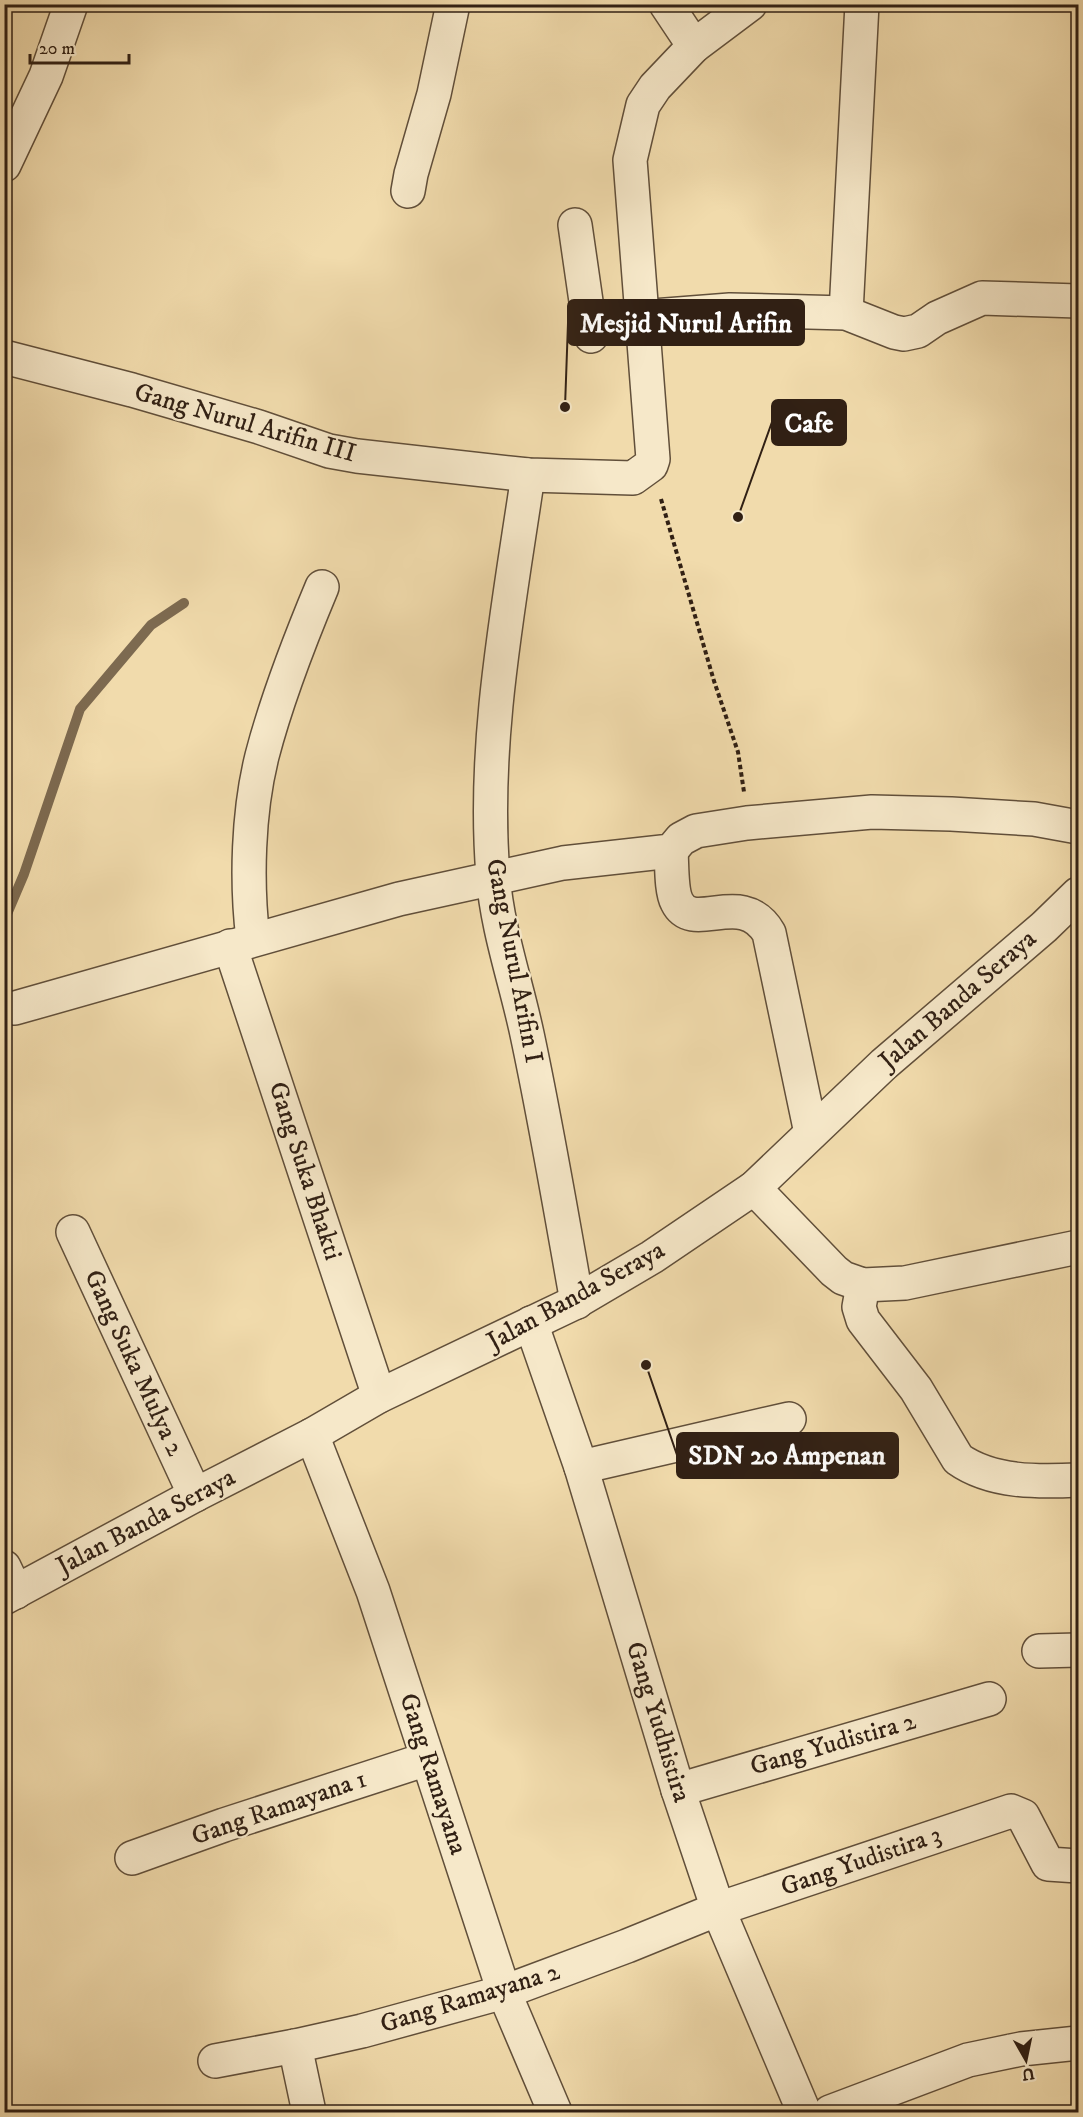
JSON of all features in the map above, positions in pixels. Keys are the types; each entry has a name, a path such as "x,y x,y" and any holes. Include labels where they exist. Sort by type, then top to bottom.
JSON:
{"street":[{"path":"4,165 46,76 70,4"},
{"path":"408,190 434,94 453,4"},
{"path":"666,4 694,46"},
{"path":"633,478 651,465 653,459 630,160 634,135 643,105 649,96 694,46 750,4"},
{"path":"846,313 862,4"},
{"path":"575,225 590,329 642,316 730,310 846,313 904,334 918,331 937,318 982,298 1078,301"},
{"name":"Gang Nurul Arifin III","path":"4,357 153,396 259,427 328,451 528,475 633,478"},
{"name":"Gang Nurul Arifin I","path":"528,475 492,753 493,877 503,936 540,1092 577,1302"},
{"name":"Gang Suka Bhakti","path":"322,587 300,641 262,758 251,825 248,902 242,943 379,1396"},
{"path":"811,1132 769,933 759,919 744,912 697,915 682,909 675,898 671,851 681,838 690,833 747,822 872,812 1034,819 1078,827"},
{"path":"15,1008 399,899 563,863 671,851"},
{"name":"Jalan Banda Seraya","path":"8,1585 312,1435 379,1396 577,1302 652,1257 754,1188 884,1064 1044,927 1078,894"},
{"path":"754,1188 834,1271 843,1278 863,1285 905,1283 1078,1247"},
{"name":"Gang Suka Mulya 2","path":"73,1232 195,1494"},
{"path":"863,1285 859,1307 863,1320 916,1389 958,1459 968,1466 1021,1481 1078,1480"},
{"name":"Gang Yudhistira","path":"531,1323 581,1467 678,1790 718,1909 804,2112"},
{"path":"581,1467 789,1419"},
{"name":"Gang Ramayana","path":"312,1435 373,1591 504,1992 555,2112"},
{"path":"1039,1651 1078,1650"},
{"name":"Gang Yudistira 2","path":"678,1790 989,1699"},
{"name":"Gang Ramayana 1","path":"132,1858 427,1759"},
{"name":"Gang Yudistira 3","path":"718,1909 1011,1810 1023,1816 1048,1864 1078,1866"},
{"name":"Gang Ramayana 2","path":"214,2061 295,2046 428,2014 504,1992 718,1909"},
{"path":"830,2112 968,2060 1022,2049 1078,2043"},
{"path":"295,2046 309,2112"}],"path":[{"path":"633,478 659,490 714,681 738,752 747,822"}],"waterway":[{"path":"4,921 24,874 80,709 151,625 184,603"}],"place":[{"name":"Mesjid Nurul Arifin","path":"565,407"},
{"name":"Cafe","path":"738,517"},
{"name":"SDN 20 Ampenan","path":"646,1365"}]}
